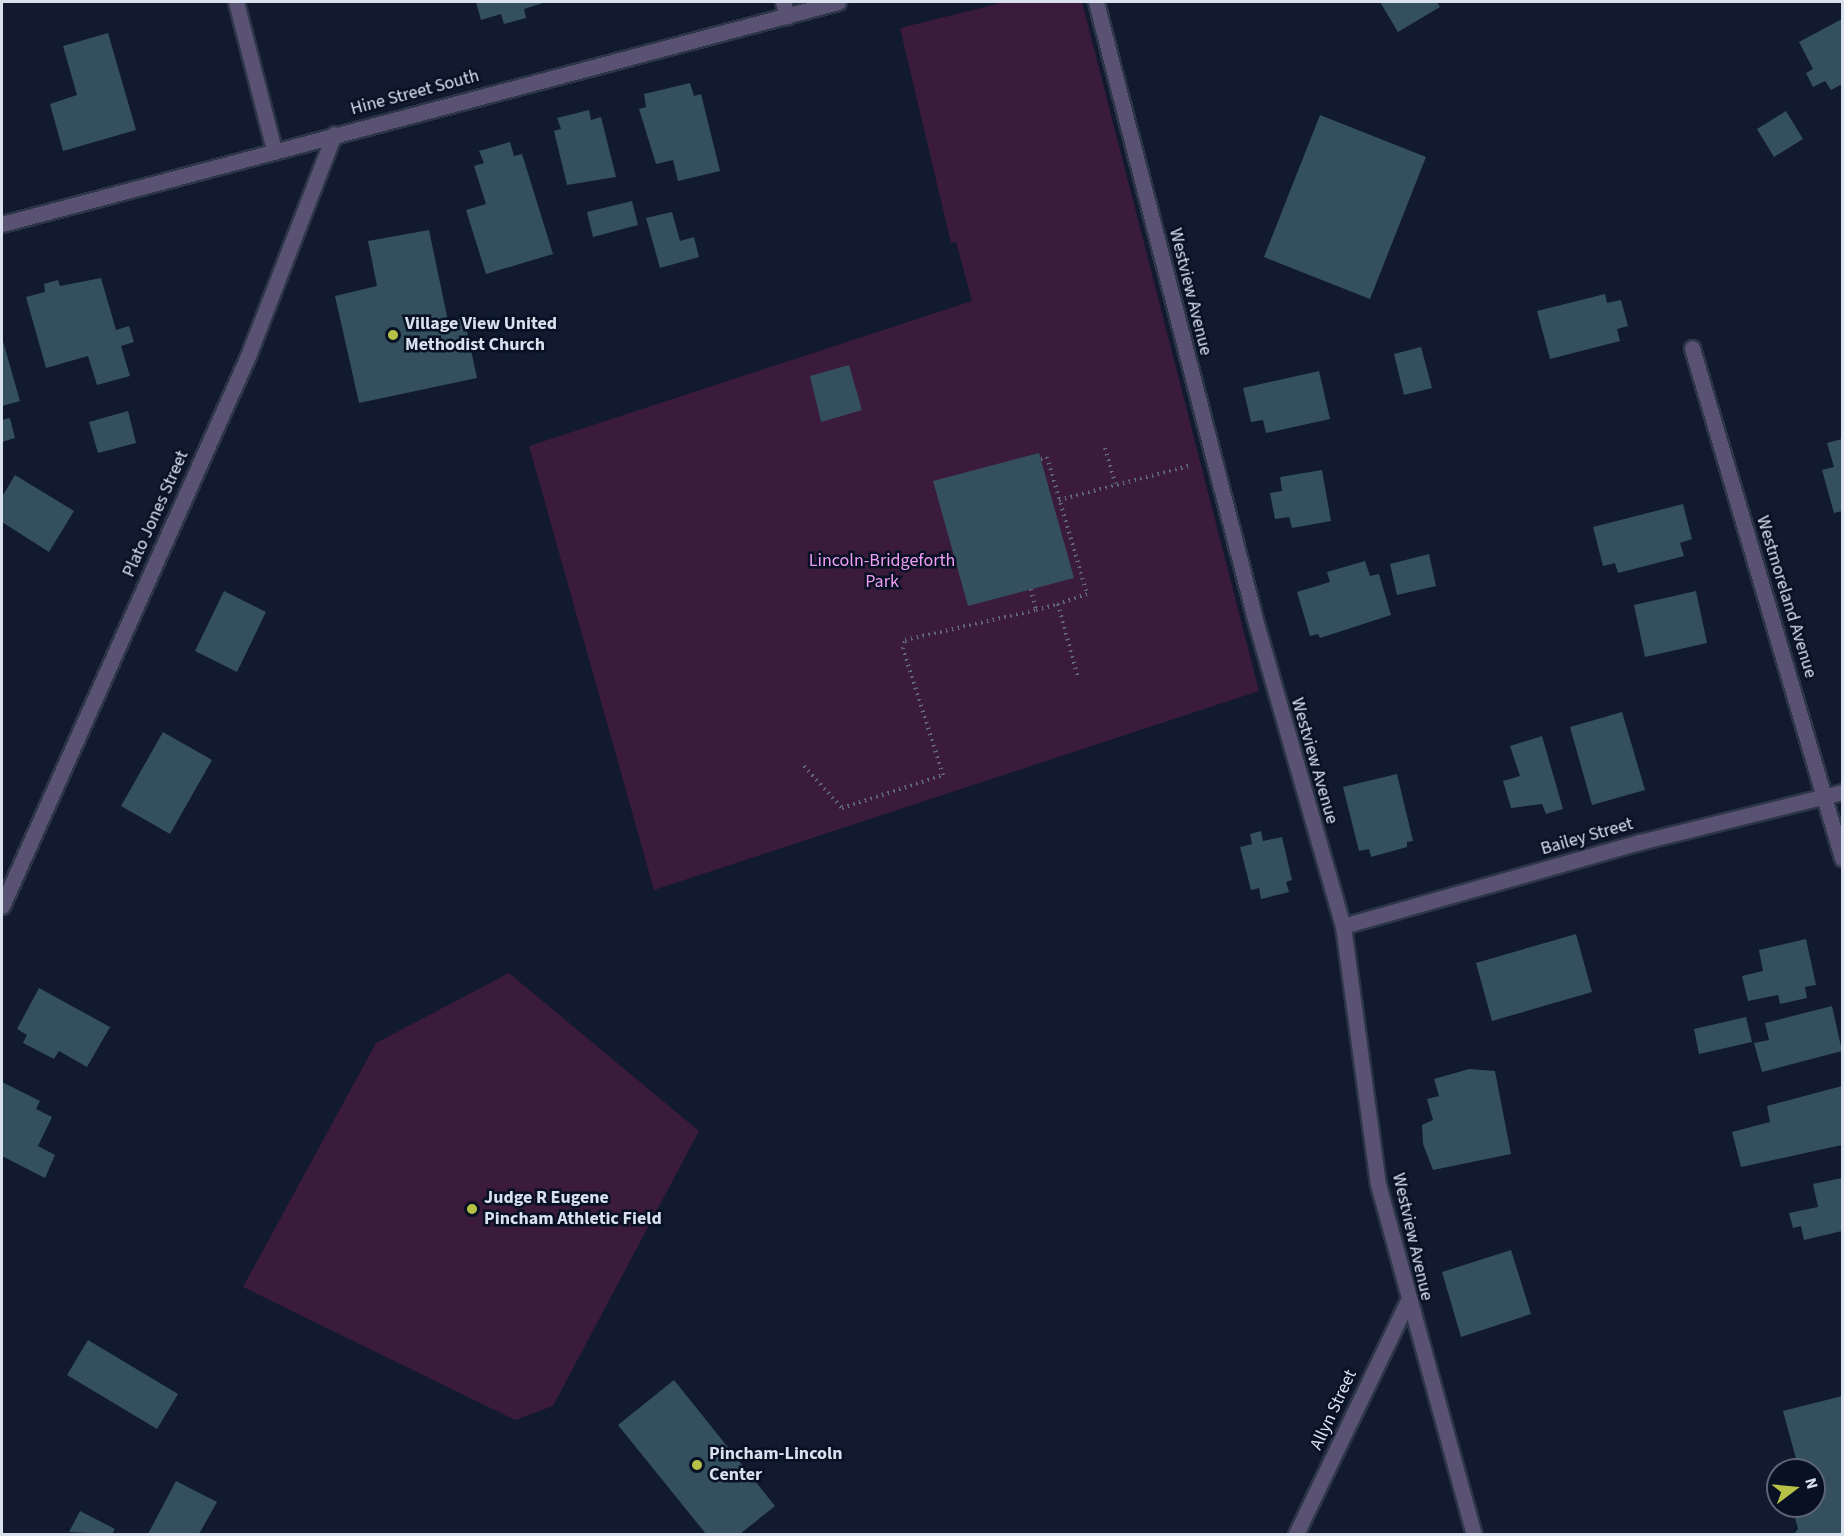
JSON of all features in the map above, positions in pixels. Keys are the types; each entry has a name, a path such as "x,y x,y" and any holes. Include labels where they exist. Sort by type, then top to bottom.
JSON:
{"street":[{"path":"236,2 274,150"},
{"name":"Hine Street South","path":"2,224 785,9 838,2"},
{"name":"Westview Avenue","path":"1096,2 1212,459 1343,926 1378,1184 1407,1302 1474,1534"},
{"name":"Plato Jones Street","path":"2,906 248,356 334,134"},
{"name":"Westmoreland Avenue","path":"1692,348 1842,858"},
{"name":"Bailey Street","path":"1343,926 1640,842 1842,792"},
{"name":"Allyn Street","path":"1296,1534 1407,1302"}],"path":[{"path":"1105,448 1115,484"},
{"path":"804,766 842,808 943,775 903,649 905,640 1036,610 1087,594 1047,457 1041,459"},
{"path":"1059,500 1212,459"},
{"path":"1031,590 1036,610"},
{"path":"1058,604 1078,678"}],"green space":[{"name":"Lincoln-Bridgeforth Park","path":"1005,2 1082,2 1259,691 654,890 529,446 972,301 956,242 951,243 900,28"},
{"name":"Judge R Eugene Pincham Athletic Field","path":"509,973 699,1131 553,1406 515,1420 243,1287 376,1043"}],"building":[{"path":"476,2 546,2 524,9 526,18 504,24 501,14 481,20"},
{"path":"1380,2 1437,2 1440,7 1398,32"},
{"path":"1842,19 1842,84 1831,90 1825,81 1813,87 1806,73 1813,69 1799,42"},
{"path":"108,33 136,130 63,151 50,104 77,95 63,46"},
{"path":"690,83 694,96 701,94 720,171 678,181 673,160 656,164 639,109 646,107 644,94"},
{"path":"589,110 591,120 601,117 616,177 567,185 554,131 561,129 557,118"},
{"path":"1786,111 1803,139 1774,157 1757,129"},
{"path":"1320,115 1426,157 1370,299 1264,257"},
{"path":"510,142 514,156 522,154 553,254 486,274 466,210 486,204 474,166 484,163 479,151"},
{"path":"632,201 638,225 593,237 587,212"},
{"path":"672,212 680,241 694,237 699,257 660,268 646,218"},
{"path":"429,230 448,321 464,318 477,378 359,403 335,296 377,286 368,241"},
{"path":"101,278 116,330 129,326 134,342 121,346 130,376 97,385 88,356 46,368 26,297 45,292 44,284 58,280 60,286"},
{"path":"1605,294 1607,303 1621,300 1628,326 1617,329 1620,341 1550,359 1537,311"},
{"path":"2,338 20,401 2,406"},
{"path":"1421,347 1432,388 1404,395 1394,354"},
{"path":"849,365 862,410 821,422 810,376"},
{"path":"1319,371 1330,419 1266,433 1263,420 1251,422 1243,388"},
{"path":"128,411 136,443 98,453 89,422"},
{"path":"10,418 15,438 2,442 2,420"},
{"path":"1842,439 1842,511 1834,513 1822,470 1834,467 1827,443"},
{"path":"1039,453 1074,578 968,606 933,481"},
{"path":"1322,470 1331,521 1292,528 1289,517 1275,519 1270,493 1282,491 1280,477"},
{"path":"15,475 74,511 49,552 2,522 2,497"},
{"path":"1683,504 1692,539 1680,543 1684,556 1618,573 1615,563 1603,566 1593,527"},
{"path":"1429,554 1436,586 1397,595 1390,564"},
{"path":"1365,561 1370,576 1379,574 1391,615 1320,638 1318,634 1310,636 1297,592 1330,582 1327,572"},
{"path":"224,591 266,612 237,672 195,651"},
{"path":"1696,591 1707,643 1645,657 1634,605"},
{"path":"1622,712 1645,790 1592,805 1570,727"},
{"path":"163,732 212,760 170,834 121,806"},
{"path":"1542,736 1563,809 1546,814 1542,804 1511,808 1503,781 1520,776 1510,746"},
{"path":"1397,774 1413,841 1407,842 1407,847 1371,857 1369,849 1359,851 1343,787"},
{"path":"1261,831 1263,841 1282,837 1292,880 1286,882 1289,892 1261,899 1259,888 1251,890 1240,847 1252,844 1250,834"},
{"path":"1576,934 1592,992 1492,1021 1476,963"},
{"path":"1806,939 1816,985 1805,987 1807,998 1780,1004 1778,995 1748,1001 1742,976 1763,971 1759,950"},
{"path":"39,988 110,1027 87,1067 59,1051 54,1059 23,1043 27,1035 17,1029"},
{"path":"1832,1006 1842,1051 1762,1072 1754,1043 1769,1040 1765,1023"},
{"path":"1746,1017 1752,1042 1699,1054 1694,1029"},
{"path":"1469,1069 1495,1071 1511,1154 1433,1170 1423,1144 1422,1125 1433,1120 1427,1099 1439,1096 1434,1079"},
{"path":"2,1082 40,1101 36,1109 52,1117 38,1146 55,1155 45,1178 2,1156"},
{"path":"1842,1086 1842,1145 1741,1167 1732,1132 1770,1122 1767,1106"},
{"path":"1842,1178 1842,1231 1804,1240 1801,1226 1793,1228 1789,1213 1818,1207 1813,1184"},
{"path":"1511,1250 1531,1314 1461,1337 1442,1272"},
{"path":"88,1340 178,1394 157,1429 67,1375"},
{"name":"Pincham-Lincoln Center","path":"674,1380 775,1506 740,1534 706,1534 618,1425"},
{"path":"1842,1396 1842,1534 1794,1534 1798,1529 1795,1518 1826,1518 1826,1458 1796,1458 1783,1411"},
{"path":"176,1481 217,1502 199,1534 148,1534"},
{"path":"80,1511 115,1529 112,1534 69,1532"}],"place":[{"name":"Village View United Methodist Church","path":"393,335"},
{"name":"Judge R Eugene Pincham Athletic Field","path":"472,1209"},
{"name":"Pincham-Lincoln Center","path":"697,1465"}]}
